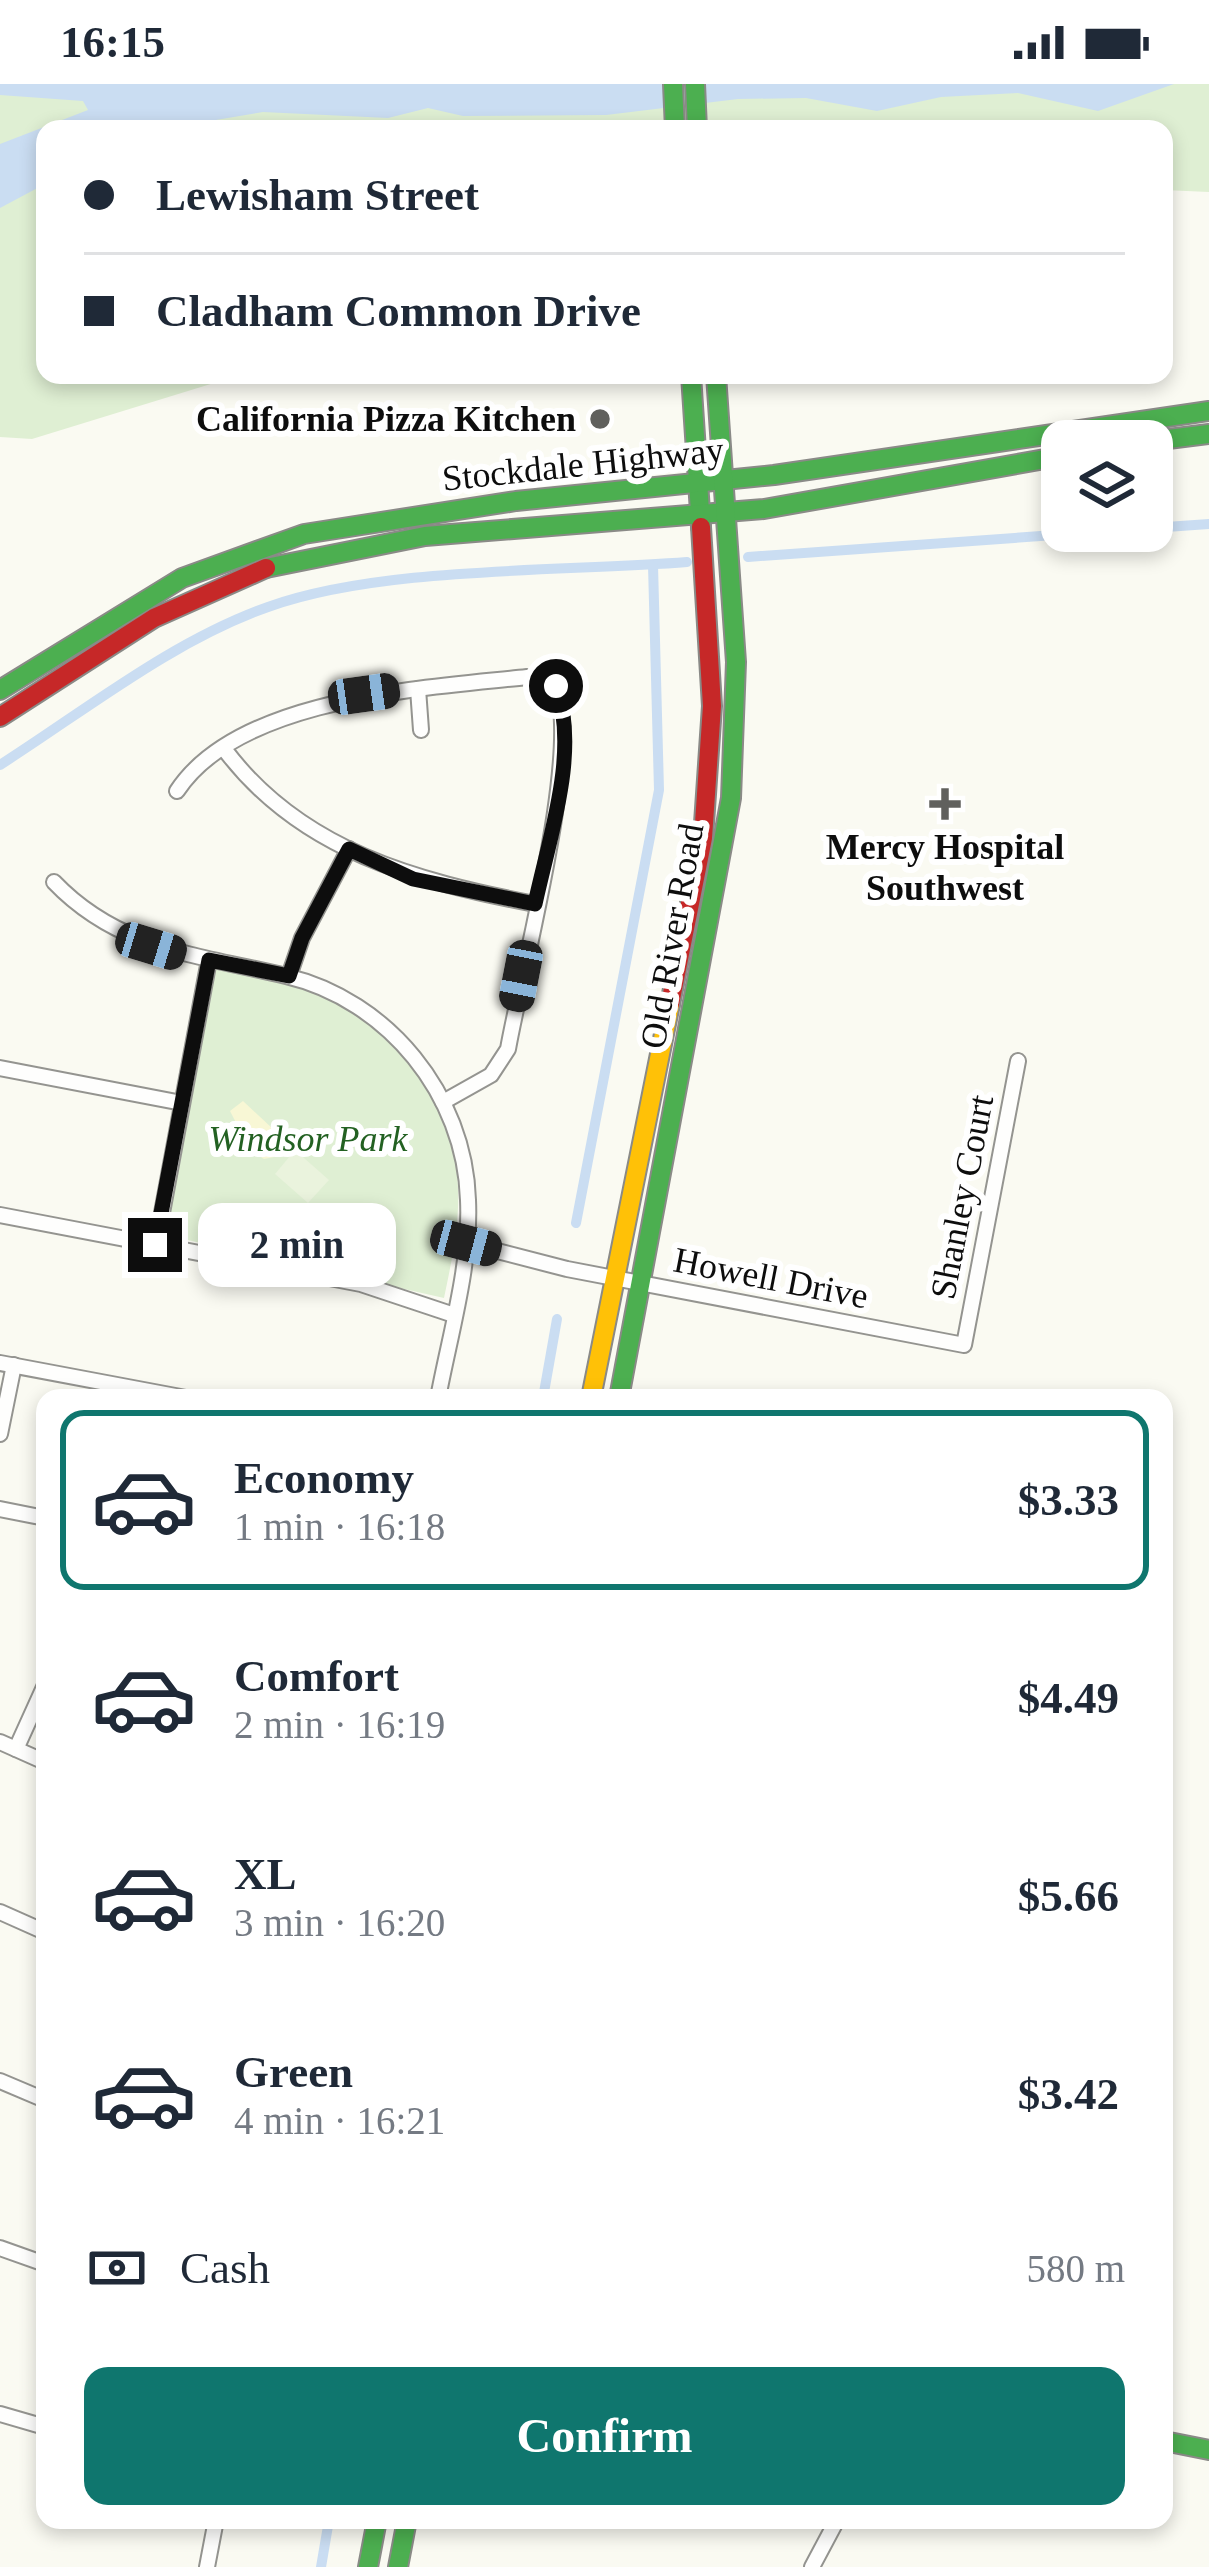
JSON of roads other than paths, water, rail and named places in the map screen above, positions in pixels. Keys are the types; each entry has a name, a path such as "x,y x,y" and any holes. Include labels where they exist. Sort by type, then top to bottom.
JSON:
{"main road":[{"path":"673,84 675,120"},
{"path":"695,84 697,120"},
{"name":"Old River Road","path":"593,1389 690,902 711,751 692,384"},
{"name":"Old River Road","path":"621,1389 735,753 736,662 717,384"},
{"name":"Stockdale Highway","path":"0,690 142,600 232,555 304,534 475,507 723,482 1209,411"},
{"path":"1173,438 1209,434"},
{"path":"856,492 888,476 956,462 970,446"},
{"name":"Stockdale Highway","path":"0,717 201,594 269,567 354,548 725,515 1041,460"},
{"path":"354,548 374,536 457,524 475,507"},
{"path":"690,902 695,924 683,981 695,996"},
{"path":"1173,2443 1209,2450"},
{"path":"368,2567 375,2529"},
{"path":"398,2567 404,2529"}],"street":[{"path":"177,791 190,771 307,710 418,688 527,677 556,686 564,708 561,765 502,1065 443,1102"},
{"path":"418,688 421,730"},
{"path":"225,750 283,811 349,849 413,879 535,904"},
{"path":"289,976 302,938 349,849"},
{"path":"54,882 85,910 128,937 289,976 341,997 380,1022 415,1058 443,1102 466,1172 466,1243 440,1389"},
{"path":"155,1245 209,960"},
{"name":"Shanley Court","path":"964,1345 1018,1061"},
{"path":"0,1068 182,1103"},
{"path":"0,1216 361,1284 454,1315"},
{"name":"Howell Drive","path":"466,1243 567,1269 964,1345"},
{"path":"0,1434 7,1364 139,1389"},
{"path":"0,1509 36,1516"},
{"path":"16,1749 36,1704"},
{"path":"0,1742 36,1758"},
{"path":"0,1912 36,1928"},
{"path":"0,2081 36,2096"},
{"path":"0,2248 36,2261"},
{"path":"0,2414 36,2424"},
{"path":"207,2567 214,2529"},
{"path":"812,2567 832,2529"}],"water":[{"path":"0,84 1174,84 1098,111 1018,93 941,97 877,111 806,98 738,99 606,115 463,116 428,108 388,118 263,112 215,120 62,120 88,110 83,101 0,95"},
{"path":"36,130 36,189 0,208 0,144"}],"waterway":[{"path":"1173,527 1209,524"},
{"path":"748,557 1041,536"},
{"path":"0,765 164,657 268,607 314,594 418,577 687,562"},
{"path":"576,1223 659,790 653,565"},
{"path":"545,1389 557,1319"},
{"path":"321,2567 327,2529"}],"place":[{"name":"California Pizza Kitchen","path":"600,419"},
{"name":"Mercy Hospital Southwest","path":"945,804"}],"park label":[{"name":"Windsor Park","path":"308,1139"}]}
